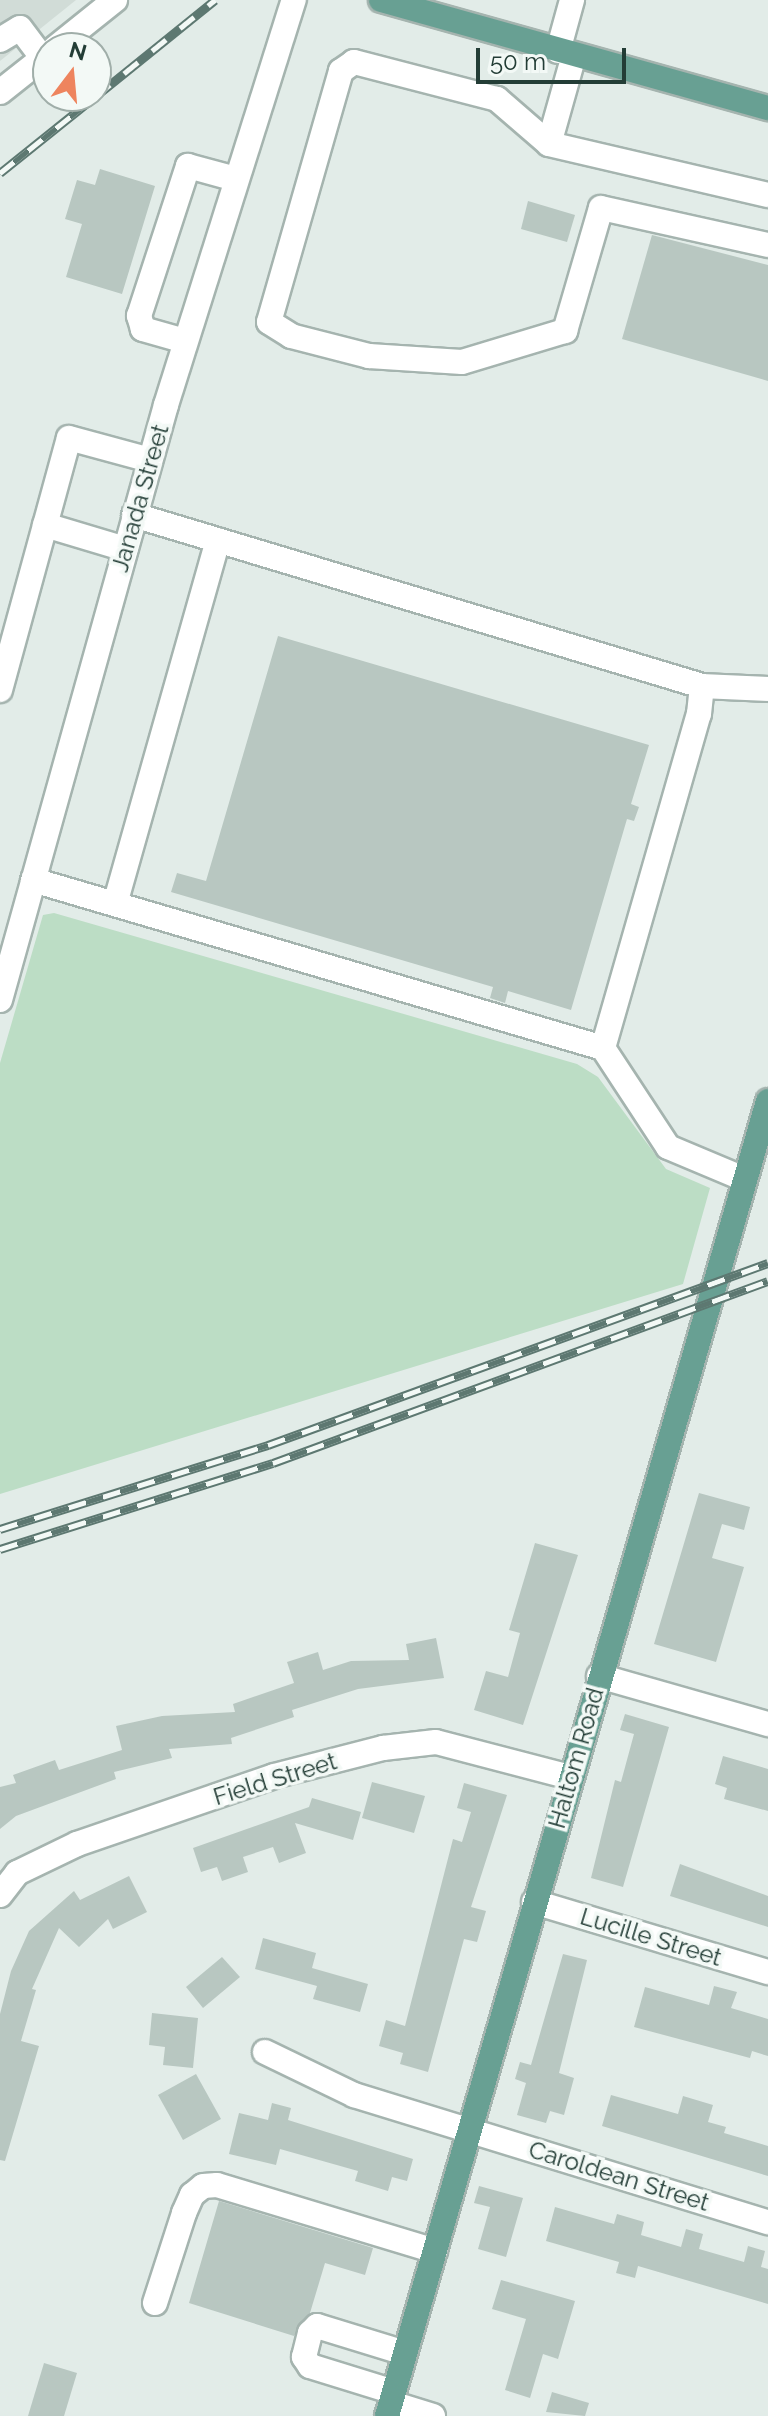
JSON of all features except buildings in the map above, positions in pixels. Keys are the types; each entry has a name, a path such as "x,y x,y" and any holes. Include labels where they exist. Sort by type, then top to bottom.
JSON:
{"main road":[{"path":"381,0 768,108"},
{"name":"Haltom Road","path":"390,2404 768,1101"}],"street":[{"path":"75,32 115,0"},
{"name":"Janada Street","path":"0,1000 150,460 294,0"},
{"path":"549,144 566,53 572,0"},
{"path":"0,40 20,28 32,38"},
{"path":"768,195 549,144 497,99 354,62 341,71 269,322 291,336 369,356 462,362 565,331 601,208 768,245"},
{"path":"0,92 32,67"},
{"path":"185,341 143,329 139,316 188,166 236,179"},
{"path":"0,690 69,438 150,460"},
{"path":"134,515 702,686 768,689"},
{"path":"45,525 125,549"},
{"path":"115,904 218,540"},
{"path":"603,1048 699,714 702,686"},
{"path":"33,880 603,1048 668,1147 744,1179"},
{"path":"599,1676 768,1724"},
{"name":"Field Street","path":"0,1895 17,1873 77,1844 274,1776 383,1748 436,1742 570,1777"},
{"name":"Lucille Street","path":"534,1902 768,1972"},
{"name":"Caroldean Street","path":"265,2052 354,2095 768,2222"},
{"path":"155,2303 184,2213 192,2195 203,2186 217,2185 435,2251"},
{"path":"405,2353 317,2326 310,2333 304,2357 310,2366 390,2404 433,2416"}],"shaded area":[{"path":"0,0 76,0 36,32 32,32 32,35 0,61"}],"green space":[{"path":"54,913 577,1064 598,1077 666,1169 710,1188 683,1284 0,1494 0,1063 43,915"}],"railway":[{"path":"112,83 215,0"},
{"path":"0,173 76,112"},
{"path":"0,1529 268,1445 768,1263"},
{"path":"0,1549 273,1463 768,1281"}]}
